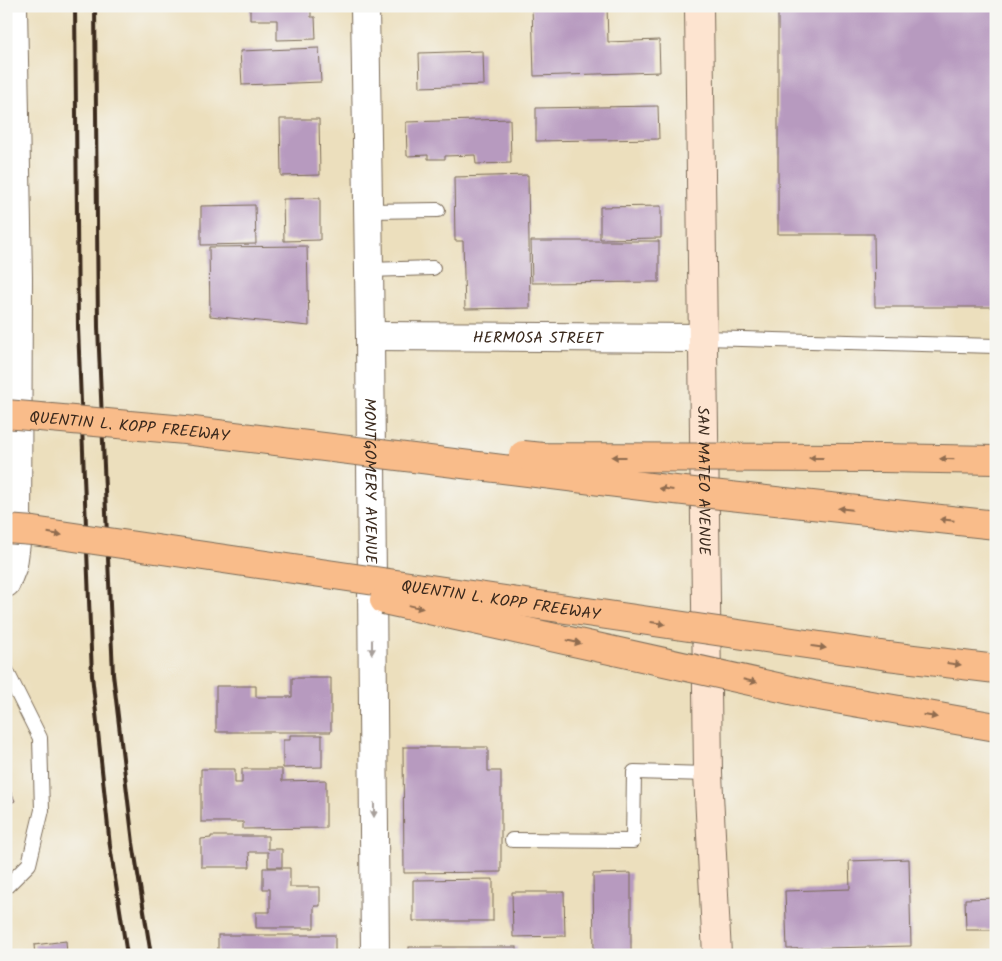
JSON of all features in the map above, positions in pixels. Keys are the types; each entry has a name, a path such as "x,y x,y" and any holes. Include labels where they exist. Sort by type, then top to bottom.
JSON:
{"highway":[{"name":"QUENTIN L. KOPP FREEWAY","path":"6,414 185,430 666,489 996,525"},
{"path":"185,430 543,457 996,460"},
{"name":"QUENTIN L. KOPP FREEWAY","path":"6,529 33,531 888,656 996,669"},
{"path":"163,551 813,695 996,728"}],"main road":[{"name":"SAN MATEO AVENUE","path":"699,6 708,774 717,955"}],"street":[{"path":"6,582 13,565 17,536 10,33 13,6"},
{"name":"MONTGOMERY AVENUE","path":"365,6 370,336 375,955"},
{"name":"HERMOSA STREET","path":"370,336 704,338"}],"lane":[{"path":"368,211 438,210"},
{"path":"369,270 433,268"},
{"path":"704,338 996,346"},
{"path":"6,670 40,738 42,810 29,864 6,887"},
{"path":"512,840 633,841 634,772 708,774"}],"building":[{"path":"250,6 311,6 311,17 315,17 316,39 277,40 277,20 250,20"},
{"path":"532,6 607,6 608,42 659,40 660,72 534,76"},
{"path":"778,6 996,6 996,307 875,307 874,234 778,234"},
{"path":"319,48 321,82 242,85 240,51"},
{"path":"483,51 484,85 420,87 419,53"},
{"path":"658,106 659,139 536,141 536,108"},
{"path":"280,119 319,119 320,175 281,176"},
{"path":"510,119 511,163 476,164 475,155 445,156 445,159 428,159 428,155 407,156 406,122"},
{"path":"528,175 530,308 465,309 463,241 455,241 454,177"},
{"path":"320,198 320,240 284,241 283,199"},
{"path":"255,205 256,244 201,245 201,206"},
{"path":"661,206 661,238 600,239 600,207"},
{"path":"531,241 659,241 659,282 532,283"},
{"path":"307,246 309,326 210,316 209,247"},
{"path":"292,678 331,678 331,732 216,732 216,686 256,686 256,697 292,697"},
{"path":"290,735 322,735 322,767 283,768 283,740 290,740"},
{"path":"403,747 488,747 488,771 501,771 501,872 404,873"},
{"path":"201,769 235,769 235,783 242,783 242,769 282,769 282,781 326,780 326,828 243,829 243,822 201,822"},
{"path":"6,782 15,801 6,805"},
{"path":"211,836 268,836 268,849 282,849 282,867 268,867 268,852 249,852 250,867 201,867 201,839 211,838"},
{"path":"909,859 911,946 787,949 785,891 850,889 849,861"},
{"path":"263,868 290,868 290,887 320,887 320,906 314,906 314,928 256,928 256,912 270,912 270,889 263,889"},
{"path":"631,873 631,953 594,954 593,874"},
{"path":"493,879 493,921 413,921 413,880"},
{"path":"512,892 564,892 565,936 513,937"},
{"path":"996,898 996,930 966,930 965,899"},
{"path":"218,935 335,935 335,955 218,955"},
{"path":"66,941 67,955 35,955 34,945"},
{"path":"409,947 517,947 517,955 409,955"}],"railway":[{"path":"75,6 78,327 92,675 110,846 127,955"},
{"path":"95,6 98,327 113,674 133,843 151,955"}]}
